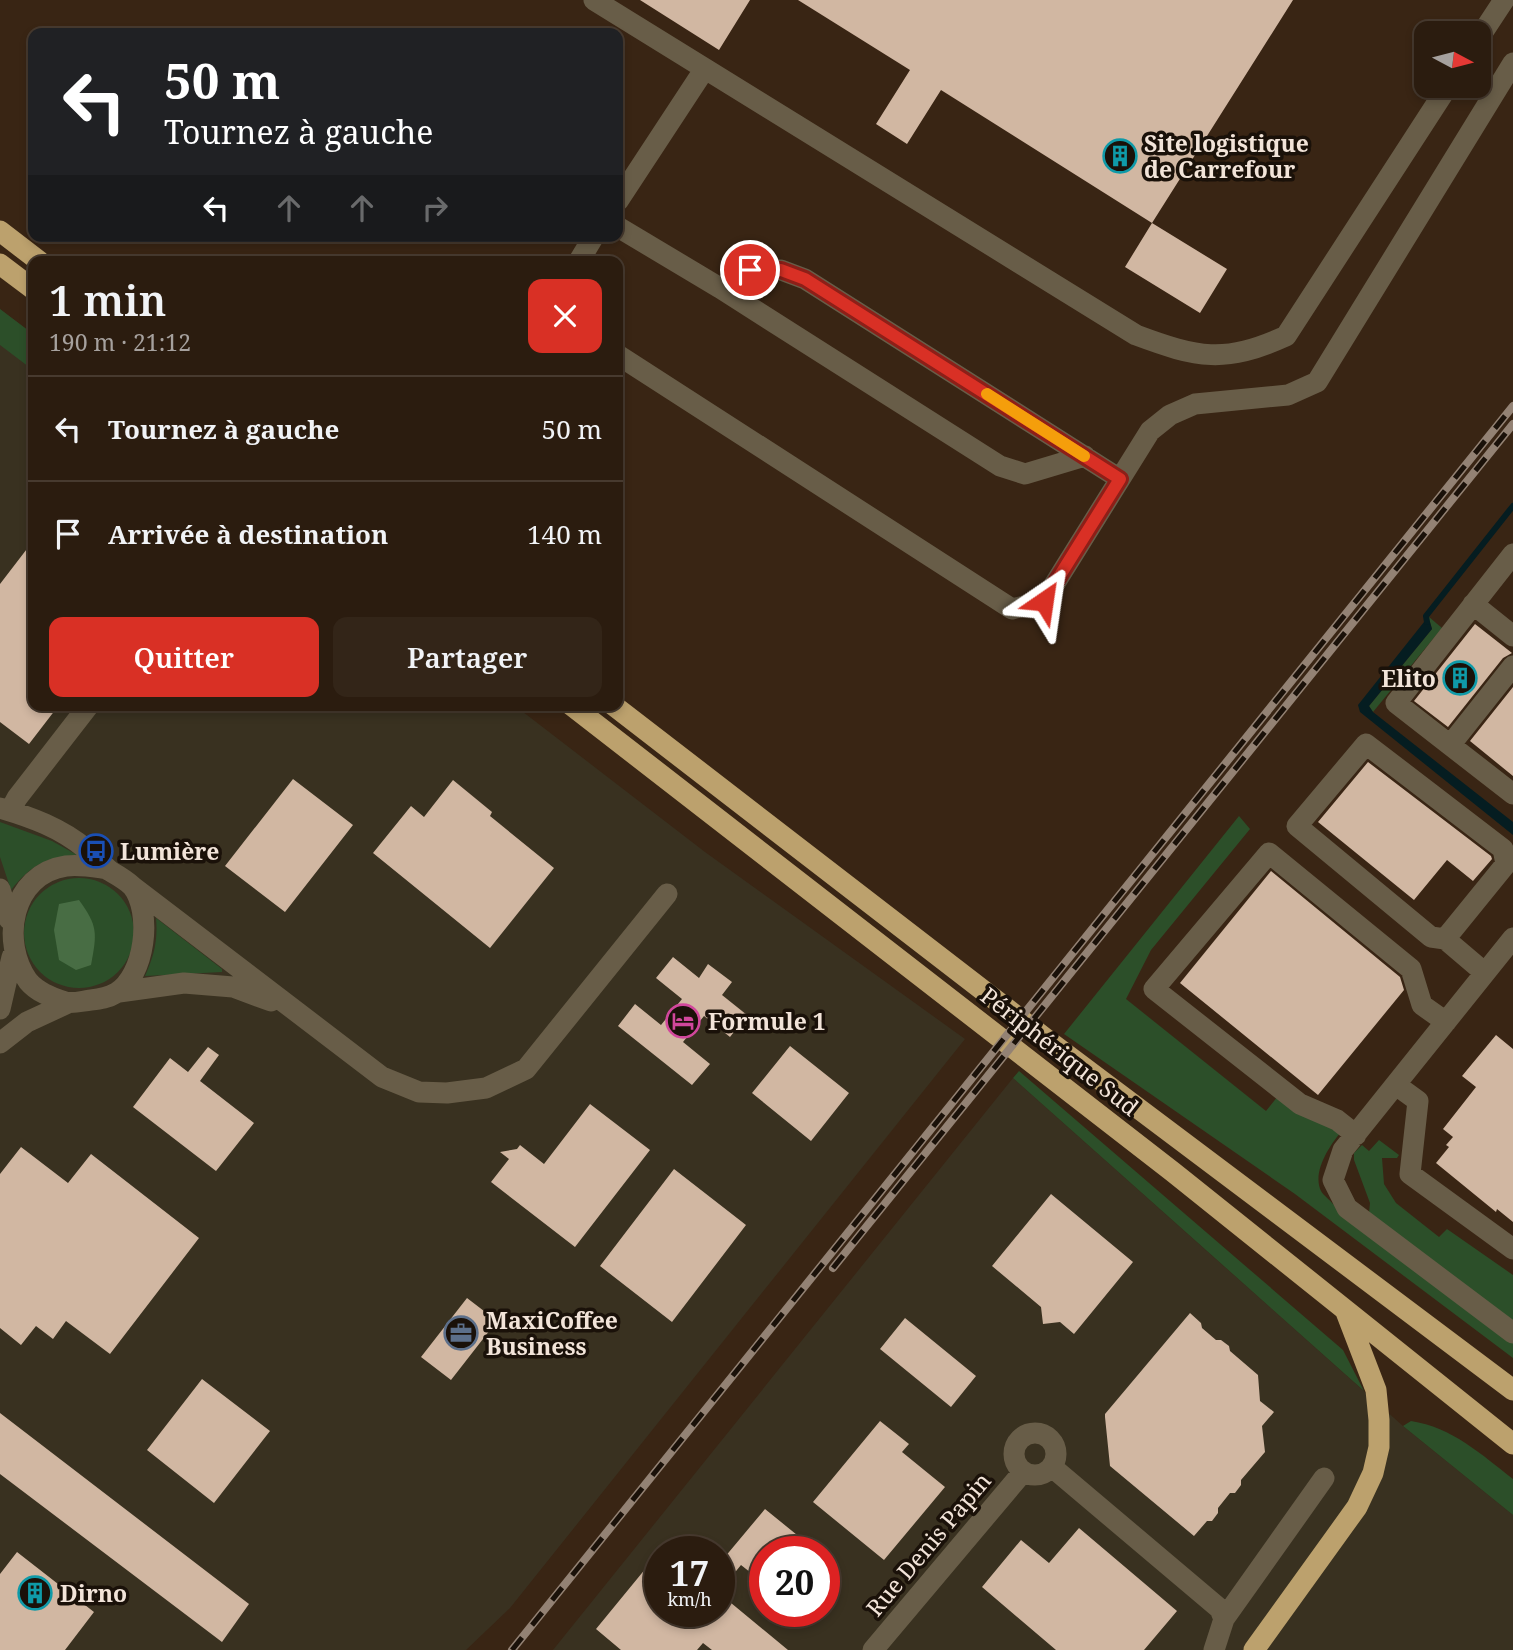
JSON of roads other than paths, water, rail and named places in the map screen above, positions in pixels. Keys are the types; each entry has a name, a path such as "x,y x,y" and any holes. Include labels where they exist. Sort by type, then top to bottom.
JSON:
{"highway":[{"path":"0,231 32,256"},
{"path":"0,264 28,285"},
{"name":"Périphérique Sud","path":"579,711 1163,1164 1513,1444"},
{"name":"Périphérique Sud","path":"621,711 1050,1042 1509,1386"},
{"path":"1254,1650 1357,1507 1373,1474 1379,1447 1376,1390 1345,1310"}],"street":[{"path":"594,0 1136,335 1180,351 1216,356 1257,349 1286,336 1440,98"},
{"path":"1490,21 1504,0"},
{"path":"623,358 1012,609 1044,601 1150,431 1170,415 1195,404 1288,395 1317,382 1513,63"},
{"path":"623,193 704,70"},
{"path":"623,230 720,288 1000,466 1025,474 1085,456"},
{"path":"720,288 750,270 781,270 805,279 1120,479"},
{"path":"1513,554 1396,703 1513,794"},
{"path":"1473,604 1513,636"},
{"path":"1451,744 1513,666"},
{"path":"84,711 5,810 56,829 85,848 108,869 382,1077 419,1092 447,1093 486,1088 526,1069 667,894"},
{"path":"1445,939 1506,864 1503,849 1366,744 1297,826 1432,937 1445,939 1485,973"},
{"path":"1350,1143 1337,1120 1300,1104 1154,989 1269,853 1411,968 1422,1005 1446,1022"},
{"path":"0,1009 12,957 8,934 9,919 16,900 29,884 46,872 65,866 85,865 108,869"},
{"path":"119,992 137,965 144,943 140,903 132,886"},
{"path":"0,889 9,919"},
{"path":"1513,938 1350,1143 1333,1180 1347,1208 1513,1333"},
{"path":"12,957 29,983 44,994 68,1003"},
{"path":"0,1043 27,1023 68,1003 107,998 119,992 184,983 233,987 293,1010"},
{"path":"1396,1085 1418,1101 1410,1174 1513,1249"},
{"name":"Rue Denis Papin","path":"1029,1433 1045,1436 1052,1441 1056,1450 1052,1466 1038,1475 1023,1472 1017,1466 1014,1451 1022,1437 1029,1433"},
{"path":"1052,1466 1220,1609 1224,1619"},
{"name":"Rue Denis Papin","path":"873,1650 1023,1472"},
{"path":"1214,1650 1224,1619 1324,1478"}],"water":[{"path":"1424,622 1430,622 1432,629 1369,706 1373,712 1513,822 1513,835 1360,712 1358,705"}],"waterway":[{"path":"1427,622 1426,616 1513,506"}],"railway":[{"path":"512,1650 1513,406"},
{"path":"833,1268 1513,424"}],"place":[{"name":"Site logistique de Carrefour","path":"1120,156"},
{"name":"Elito","path":"1460,678"},
{"name":"Lumière","path":"96,851"},
{"name":"Formule 1","path":"683,1021"},
{"name":"MaxiCoffee Business","path":"461,1333"},
{"name":"Dirno","path":"35,1593"}]}
